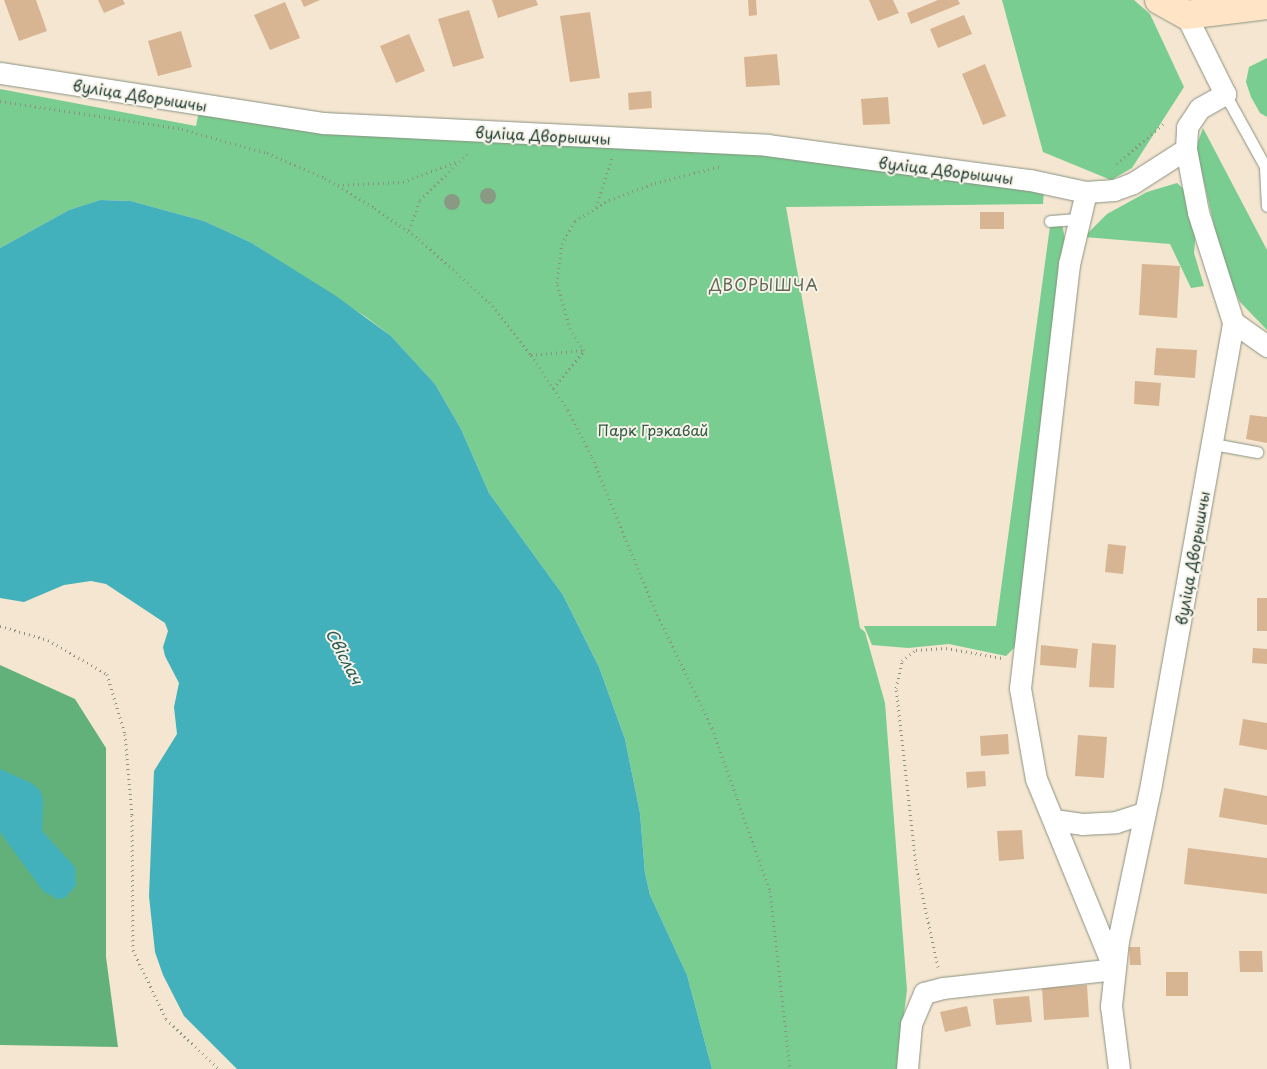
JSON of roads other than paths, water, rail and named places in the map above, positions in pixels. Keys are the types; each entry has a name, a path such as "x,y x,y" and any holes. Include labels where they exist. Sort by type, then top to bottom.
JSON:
{"main road":[{"path":"1159,0 1193,7 1267,5"}],"street":[{"path":"1193,7 1225,94"},
{"name":"вуліца Дворышчы","path":"0,73 324,123 493,133 767,145 1030,180 1086,192 1114,190 1133,183 1186,149"},
{"name":"вуліца Дворышчы","path":"1119,1069 1111,1006 1114,969 1213,444 1233,322 1198,212 1186,149 1187,127 1196,115 1225,94"},
{"name":"вуліца Дворышчы","path":"1086,192 1069,264 1032,592 1022,654 1020,688 1036,779 1114,969"},
{"path":"1233,322 1267,346"},
{"path":"1054,820 1082,824 1116,822 1144,813"},
{"path":"906,1069 911,1024 924,993 943,988 1114,969"}],"lane":[{"path":"1225,94 1266,169 1267,206"},
{"path":"1050,222 1079,219"},
{"path":"1213,444 1257,452"}],"water":[{"name":"Свіслач","path":"100,200 131,201 204,221 250,242 336,296 391,336 435,384 461,429 489,493 563,595 599,667 625,739 640,813 645,873 650,895 687,975 712,1069 237,1069 184,1016 163,975 155,952 149,896 154,771 177,734 174,707 179,683 165,656 163,647 168,631 165,623 106,584 91,581 64,585 24,602 0,598 0,248 69,210"},
{"path":"0,769 31,783 40,790 43,800 42,831 75,867 76,885 65,898 57,899 43,891 0,832"}],"district":[{"name":"ДВОРЫШЧА","path":"764,284"}],"park label":[{"name":"Парк Грэкавай","path":"653,430"}]}
